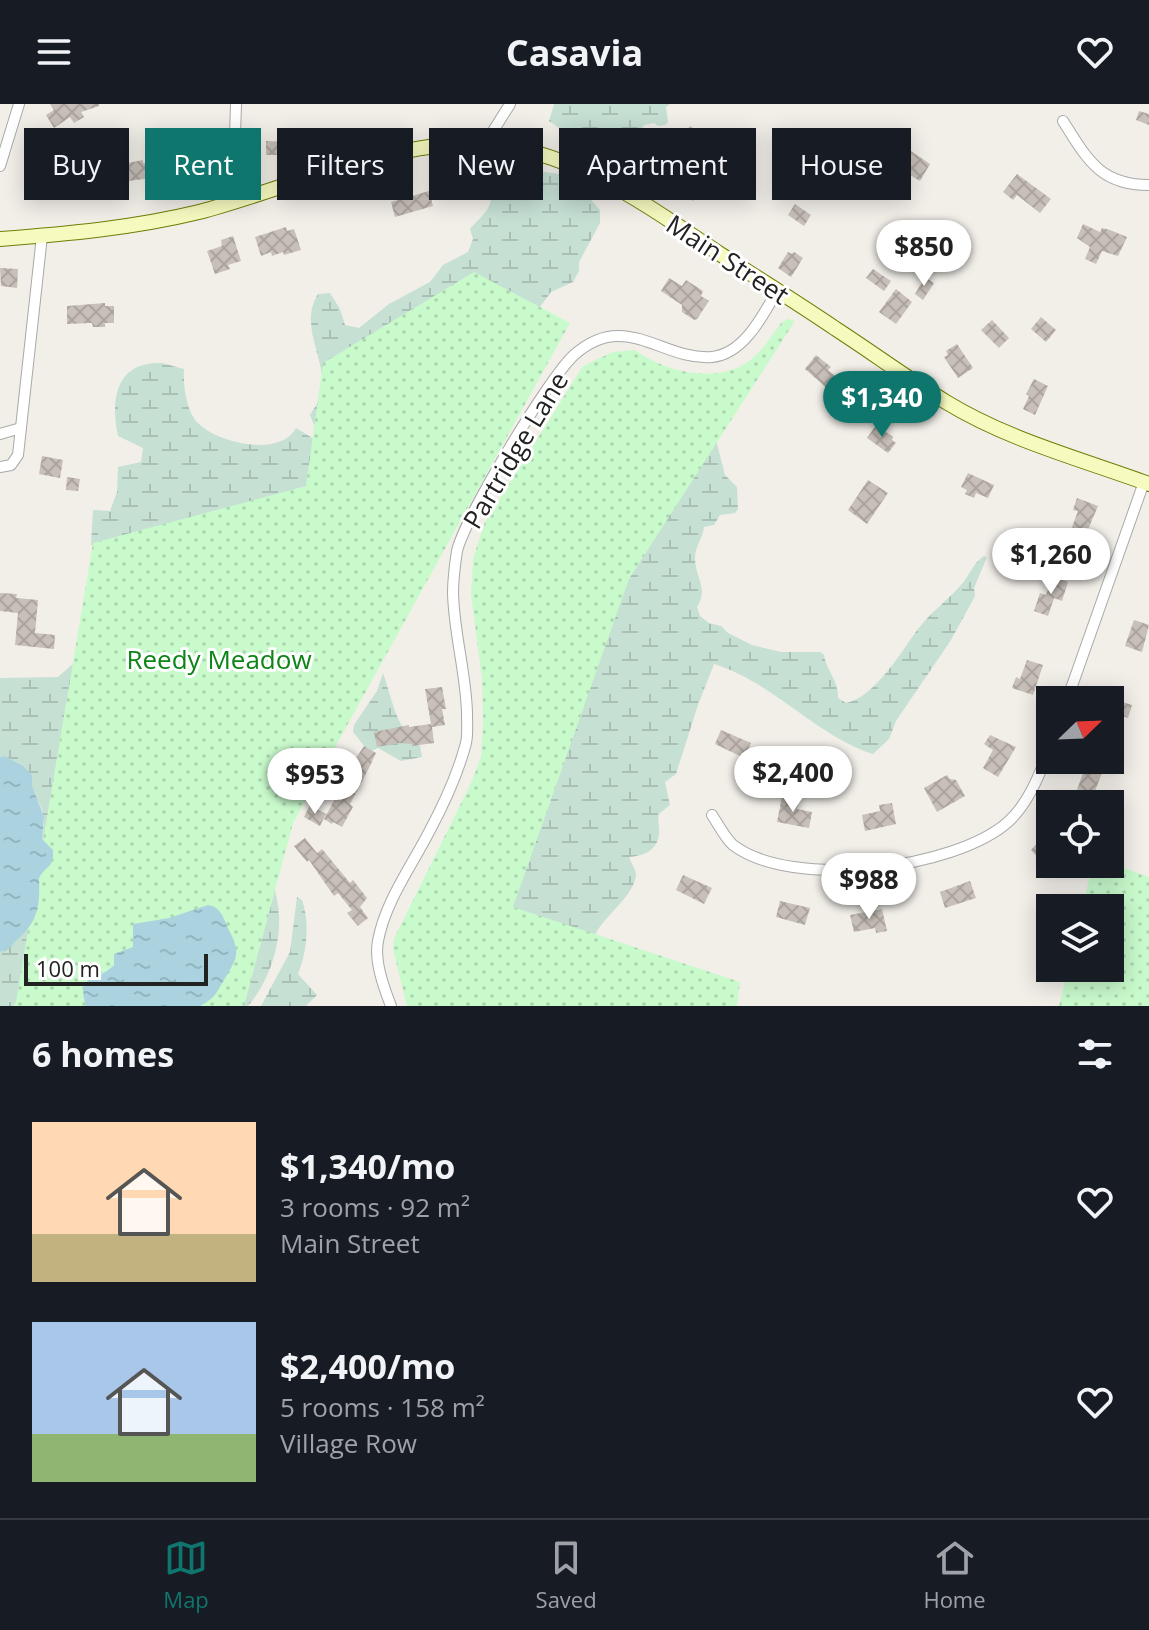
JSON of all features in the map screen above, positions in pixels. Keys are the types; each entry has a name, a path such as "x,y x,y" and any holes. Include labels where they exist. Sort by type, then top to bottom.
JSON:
{"street":[{"path":"0,166 19,104"},
{"path":"235,128 236,104"},
{"path":"495,128 510,104"},
{"path":"1063,121 1082,151 1108,177 1126,185 1149,185"},
{"name":"Main Street","path":"261,193 404,151 429,147"},
{"name":"Main Street","path":"543,156 603,180 949,404 1061,453 1146,483"},
{"name":"Main Street","path":"0,239 136,226 239,200"},
{"path":"0,467 11,465 18,455 42,236"},
{"name":"Partridge Lane","path":"391,1006 384,987 377,944 406,871 452,784 467,740 467,690 453,593 458,549 476,508 545,394 572,357 587,345 610,336 632,336 689,354 713,357 735,347 759,324 777,291"},
{"path":"0,434 21,428"},
{"path":"1072,686 1146,483"},
{"path":"712,815 731,844 765,861 793,867 846,870 940,856 980,841 1009,821 1039,774"}],"green space":[{"path":"554,104 670,104 666,107 668,122 658,126 654,123 642,128 559,128 549,121"},
{"path":"543,172 559,174 559,200 591,200 600,210 600,223 579,262 579,271 573,282 551,292 531,319 332,432 314,425 310,415 322,392 321,367 311,318 318,294 330,293 345,325 359,328 389,304 430,282 443,265 468,252 473,239 470,229 490,202 543,200"},
{"name":"Reedy Meadow","path":"474,272 570,323 293,823 244,1006 13,1006 93,543 306,486 323,363"},
{"path":"788,319 795,321 629,579 513,907 740,982 737,1006 407,1006 393,949 394,939 481,757 482,679 471,594 473,559 485,522 583,366 613,352 635,350 678,370 711,374 727,371 754,357 782,322"},
{"name":"Reedy Meadow","path":"162,363 184,369 186,397 193,417 206,430 218,436 263,445 288,437 296,428 314,439 333,703 272,884 277,899 279,931 272,964 248,1006 0,1006 0,952 18,937 25,922 47,843 42,839 42,810 22,765 0,757 0,678 58,677 74,663 99,549 91,545 93,510 110,511 117,492 118,467 141,462 143,448 118,436 116,396 126,375 135,368"},
{"path":"716,440 725,475 737,487 738,509 735,513 720,515 714,525 704,527 696,550 702,594 697,607 700,616 709,623 721,626 752,645 781,652 820,652 835,681 838,698 846,703 857,699 877,683 923,623 961,585 984,556 987,557 974,588 975,596 951,640 896,721 889,739 873,754 832,734 756,683 714,664 676,774 665,782 670,805 659,814 658,840 648,852 629,857 636,873 634,883 595,935 418,1006 536,720"},
{"path":"383,673 400,722 420,746 422,757 401,761 378,748 369,752 353,732 354,725 377,691"},
{"path":"1124,868 1149,877 1149,1006 1059,1006 1065,982 1124,982 1124,894 1086,894 1090,878 1124,878"},
{"path":"297,897 302,900 307,928 304,956 298,974 317,995 306,1006 261,1006 290,952"}],"water":[{"path":"0,757 22,765 32,775 32,786 44,817 42,839 53,850 53,856 51,864 39,878 35,917 9,948 0,952"},
{"path":"208,905 221,913 236,949 232,966 212,998 200,1006 86,1006 86,983 114,965 114,954 133,947 133,924 169,918"}],"building":[{"path":"50,104 99,104 81,112 84,117 74,123 70,117 54,128 46,115 54,110"},
{"path":"1139,111 1149,114 1149,125 1136,120"},
{"path":"266,141 277,141 277,155 266,155"},
{"path":"911,151 930,164 920,181 911,176"},
{"path":"143,160 145,179 129,181 129,163"},
{"path":"1017,174 1051,199 1040,213 1017,195 1013,200 1003,192"},
{"path":"429,191 433,206 395,217 391,202 413,200 413,196"},
{"path":"795,204 811,215 804,226 788,215"},
{"path":"1083,224 1100,232 1102,228 1127,237 1118,256 1102,251 1096,264 1085,259 1090,247 1077,238"},
{"path":"286,227 287,231 294,229 301,250 272,256 271,252 261,256 255,237"},
{"path":"233,236 241,261 215,274 207,251 222,246 221,240"},
{"path":"788,252 803,258 791,277 778,268"},
{"path":"0,268 18,269 17,288 1,286"},
{"path":"873,269 891,281 884,291 866,278"},
{"path":"925,277 934,283 923,300 915,294"},
{"path":"669,278 682,286 686,280 703,291 701,296 709,301 697,319 682,312 682,305 661,291"},
{"path":"896,289 912,302 896,324 879,312"},
{"path":"105,303 105,306 114,306 114,323 105,323 105,327 93,327 92,323 67,324 67,306"},
{"path":"1041,317 1056,330 1046,342 1031,329"},
{"path":"992,320 1009,338 999,348 981,330"},
{"path":"957,344 973,368 958,378 944,357 948,355 946,351"},
{"path":"816,355 846,385 837,397 805,369"},
{"path":"1034,379 1048,386 1035,415 1023,409"},
{"path":"876,425 893,437 896,443 888,453 867,438"},
{"path":"42,456 63,460 60,478 39,474"},
{"path":"968,473 994,485 988,498 976,493 974,498 965,494 967,490 961,487"},
{"path":"67,477 80,479 78,491 66,490"},
{"path":"868,480 888,493 867,524 848,510"},
{"path":"1077,498 1098,506 1079,551 1065,546 1078,511 1073,510"},
{"path":"1053,576 1068,582 1062,601 1054,598 1048,616 1034,611 1040,593 1046,595"},
{"path":"0,593 38,600 35,633 55,635 54,649 15,645 18,613 0,611"},
{"path":"1134,620 1149,625 1142,652 1125,646"},
{"path":"1027,660 1043,665 1033,695 1012,688 1016,677 1020,679"},
{"path":"442,687 445,725 432,727 434,743 412,746 399,743 377,747 374,732 431,724 425,689"},
{"path":"1124,702 1132,705 1128,718 1124,717"},
{"path":"721,730 751,743 744,758 715,744"},
{"path":"990,735 1016,747 998,777 983,768 993,750 984,744"},
{"path":"364,746 376,753 342,827 332,824 324,819 336,797 332,794"},
{"path":"1083,774 1101,774 1095,790 1077,790"},
{"path":"947,775 956,780 965,796 937,812 924,788"},
{"path":"782,797 799,800 797,809 812,812 809,828 777,822"},
{"path":"892,803 896,824 865,831 862,815 880,811 879,805"},
{"path":"310,805 326,814 320,826 304,817"},
{"path":"305,838 317,853 322,849 367,898 360,907 368,918 358,926 347,913 352,910 338,893 334,896 309,860 307,862 294,846"},
{"path":"683,875 712,888 704,904 676,890"},
{"path":"970,881 976,898 945,908 940,892"},
{"path":"780,901 810,908 805,925 776,917"},
{"path":"882,909 887,931 876,933 875,928 854,932 850,915"}]}
